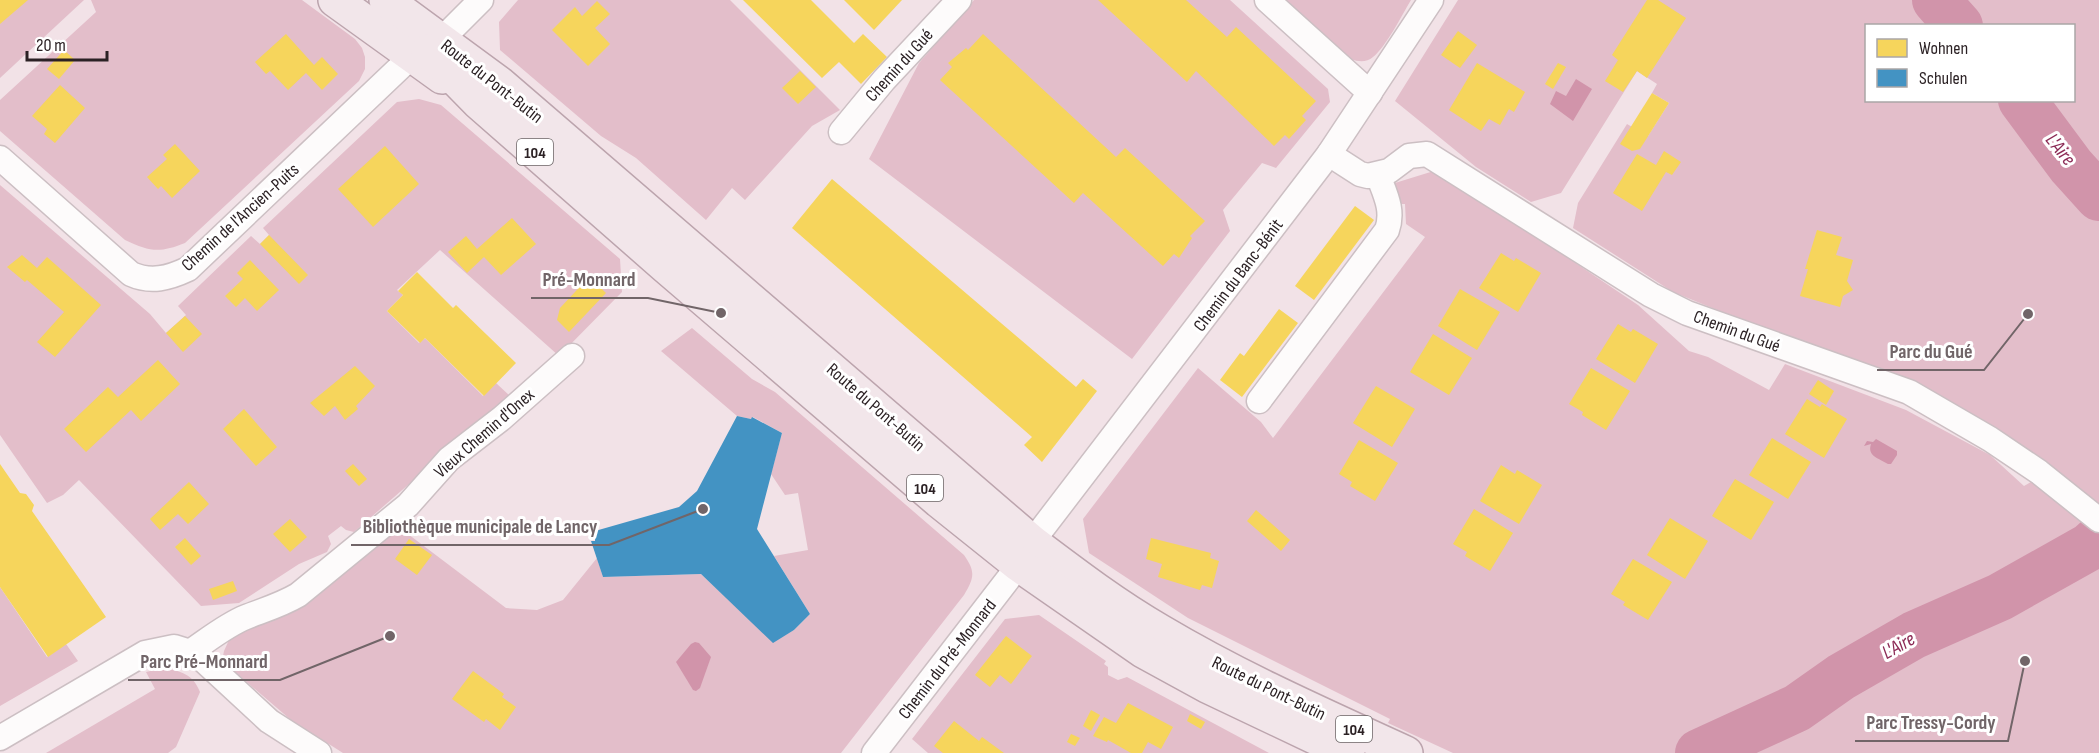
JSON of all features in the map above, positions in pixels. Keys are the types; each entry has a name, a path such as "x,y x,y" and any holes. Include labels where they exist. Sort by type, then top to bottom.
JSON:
{"main road":[{"path":"335,0 412,56 489,92"},
{"name":"Route du Pont-Butin","path":"379,0 489,92"},
{"name":"Route du Pont-Butin","path":"386,0 489,92 665,266 939,501 1026,554 1143,651 1207,686 1406,753"},
{"path":"422,0 449,32 489,92"},
{"name":"Route du Pont-Butin","path":"1297,716 1348,753"}],"street":[{"path":"449,32 481,0"},
{"name":"Chemin du Gué","path":"841,132 884,80 958,0"},
{"path":"1267,0 1370,93"},
{"name":"Chemin du Banc-Bénit","path":"1026,554 1329,154 1431,0"},
{"name":"Chemin de l'Ancien-Puits","path":"0,158 131,274 141,279 172,276 188,269 412,56"},
{"path":"1259,401 1386,230 1391,219 1390,208 1378,175 1360,174 1329,154"},
{"name":"Chemin du Gué","path":"1378,175 1389,171 1409,156 1427,154 1651,295 1687,313 1909,392 1990,439 2039,472 2096,518"},
{"name":"Vieux Chemin d'Onex","path":"190,652 237,621 281,605 298,596 408,505 449,459 502,418 572,356"},
{"name":"Chemin du Pré-Monnard","path":"874,753 1026,554"},
{"path":"0,738 145,653 174,647 190,652 210,666 269,721 319,753"}],"shaded area":[{"path":"0,0 84,0 0,78"},
{"path":"91,0 302,0 355,39 365,57 365,69 359,81 185,243 162,250 148,249 125,240 0,131 0,100 96,12"},
{"path":"518,0 730,0 840,110 812,126 745,200 732,188 706,220 636,158 601,136 500,50 499,22"},
{"path":"974,0 1230,0 1328,89 1330,102 1276,168 1262,163 1223,210 1230,231 1132,359 869,159 919,63"},
{"path":"1286,0 1411,0 1383,46 1373,57 1362,61 1342,55"},
{"path":"1458,0 2099,0 2099,753 1453,753 1388,723 1390,719 1188,618 1089,553 1083,519 1198,368 1261,422 1273,438 1425,237 1406,224 1405,204 1393,204 1391,195 1395,183 1437,170 1638,305 1689,351 1708,357 1769,390 1785,364 1906,410 1990,455 2024,486 2036,479 2041,464 1759,327 1673,292 1573,228 1578,203 1627,124 1648,136 1669,103 1652,93 1657,84 1637,71 1561,193 1531,202 1476,167 1395,101"},
{"path":"1576,79 1592,89 1573,121 1550,104 1556,91 1566,96"},
{"path":"419,99 441,105 620,259 622,292 559,356 440,250 397,290 403,295 387,311 419,343 425,338 483,396 496,383 510,396 354,532 341,526 328,536 331,544 327,552 299,564 239,603 201,606 79,480 63,495 47,503 0,435 0,185 150,314 166,333 186,315 178,306 251,236 260,244 269,235 263,228 397,102"},
{"path":"692,328 752,379 775,392 964,555 972,571 972,579 964,595 841,753 343,753 291,720 222,661 229,640 317,593 400,528 506,608 537,610 563,600 597,558 603,577 701,574 773,642 794,630 810,614 774,556 808,550 798,493 785,495 771,474 782,433 753,417 751,419 737,416 661,351"},
{"path":"1876,439 1897,451 1891,464 1872,454 1871,444 1864,446 1867,441 1873,442"},
{"path":"0,587 47,657 66,644 78,661 0,706"},
{"path":"1039,615 1106,661 1104,664 1108,667 1108,675 1118,680 1127,677 1269,753 928,753 912,739 1005,619"},
{"path":"695,642 699,643 711,657 700,688 696,691 693,690 676,662"},
{"path":"163,668 186,674 194,681 200,692 176,747 168,753 46,753 155,689 146,672"}],"building: Wohnen":[{"path":"0,0 28,0 0,24"},
{"path":"743,0 811,0 854,43 863,34 887,57 861,84 839,62 822,78"},
{"path":"844,0 902,0 874,30"},
{"path":"1098,0 1186,0 1227,37 1236,27 1316,101 1302,116 1306,120 1289,139 1285,135 1274,146 1196,71 1187,82"},
{"path":"1647,0 1658,0 1686,18 1647,78 1637,71 1623,92 1605,81 1618,60 1612,55"},
{"path":"597,1 610,14 595,28 610,44 588,66 552,30 575,7 582,16"},
{"path":"1458,31 1477,45 1460,68 1441,55"},
{"path":"286,34 314,65 322,57 338,74 322,90 306,73 288,90 270,71 266,74 255,62"},
{"path":"983,34 1116,157 1125,148 1205,221 1190,236 1192,238 1179,258 1174,254 1163,266 1083,193 1074,203 940,80 952,67 948,63 966,48 968,50"},
{"path":"64,50 75,60 59,79 47,69"},
{"path":"1477,63 1525,92 1514,112 1509,109 1500,125 1489,119 1481,131 1449,110"},
{"path":"1558,63 1566,67 1553,89 1545,84"},
{"path":"800,71 816,87 798,104 782,88"},
{"path":"60,85 85,108 55,143 44,134 47,129 32,116"},
{"path":"1652,93 1669,103 1640,149 1632,151 1620,144"},
{"path":"175,144 200,171 172,198 161,186 158,189 147,177 167,159 163,155"},
{"path":"385,146 419,184 373,227 338,189"},
{"path":"1664,151 1681,162 1672,175 1666,172 1642,211 1613,193 1637,154 1656,165"},
{"path":"832,179 1076,387 1083,379 1097,391 1042,462 1024,445 1032,437 792,228"},
{"path":"1355,206 1374,220 1314,300 1295,286"},
{"path":"512,218 536,244 501,275 484,257 467,273 448,252 466,236 477,249"},
{"path":"1817,230 1842,237 1836,255 1853,260 1847,281 1853,290 1843,296 1840,307 1800,296 1808,269 1805,269"},
{"path":"269,235 308,275 299,284 260,244"},
{"path":"1501,253 1514,261 1516,258 1541,273 1518,312 1479,288"},
{"path":"22,255 37,268 47,257 101,305 55,357 37,342 64,312 27,280 25,282 7,267"},
{"path":"250,260 279,290 257,311 245,298 236,307 225,296 243,279 237,273"},
{"path":"417,272 453,308 456,305 516,363 484,396 425,338 420,343 387,311 403,295 398,291"},
{"path":"589,277 606,293 569,332 557,320 560,308"},
{"path":"1460,289 1500,312 1477,350 1438,326"},
{"path":"1279,309 1298,323 1242,397 1220,380 1240,353 1244,356"},
{"path":"185,316 202,334 183,352 166,333"},
{"path":"1618,324 1631,332 1633,329 1658,344 1635,383 1596,359"},
{"path":"1433,334 1472,358 1449,395 1410,372"},
{"path":"158,360 180,384 141,421 131,410 86,452 64,429 108,387 118,397"},
{"path":"355,366 375,386 356,406 358,409 345,420 335,406 324,416 310,403"},
{"path":"1591,368 1630,391 1606,430 1569,404"},
{"path":"1818,380 1834,391 1826,405 1809,394"},
{"path":"1376,386 1415,409 1392,447 1353,423"},
{"path":"1807,399 1820,407 1822,404 1847,419 1824,458 1785,434"},
{"path":"244,409 277,447 256,466 223,429"},
{"path":"1772,438 1811,462 1788,499 1749,475"},
{"path":"1359,440 1398,463 1375,501 1350,486 1352,482 1339,474"},
{"path":"0,464 20,493 26,494 34,505 32,511 106,617 48,657 0,587"},
{"path":"353,464 367,479 359,486 345,471"},
{"path":"1501,465 1515,474 1517,470 1542,485 1519,524 1480,501"},
{"path":"1735,479 1774,502 1751,540 1712,516"},
{"path":"189,482 209,504 188,524 178,514 160,530 150,519"},
{"path":"1474,509 1513,533 1490,571 1465,556 1467,552 1453,544"},
{"path":"1256,510 1290,540 1281,551 1247,521"},
{"path":"1670,518 1708,541 1685,579 1647,555"},
{"path":"290,519 307,537 290,552 273,534"},
{"path":"185,538 201,556 191,565 175,547"},
{"path":"1151,538 1211,553 1210,558 1219,561 1212,588 1202,585 1200,590 1158,577 1162,564 1146,559"},
{"path":"409,539 432,555 417,575 395,559"},
{"path":"1633,559 1672,582 1648,620 1623,605 1625,602 1611,594"},
{"path":"233,581 237,591 213,600 209,589"},
{"path":"1006,636 1032,656 1011,684 1000,675 990,687 975,675"},
{"path":"473,671 504,694 502,697 516,707 500,730 486,719 484,722 452,699"},
{"path":"1128,703 1173,727 1161,749 1148,742 1142,753 1131,753 1108,740 1107,742 1093,736 1104,717 1116,723"},
{"path":"1091,710 1100,715 1091,731 1083,726"},
{"path":"1190,714 1205,722 1201,729 1187,721"},
{"path":"954,721 979,741 982,737 1004,753 943,753 934,746"},
{"path":"1071,734 1080,738 1075,746 1067,742"}],"building: Schulen":[{"path":"737,416 751,419 752,417 782,433 757,529 810,614 794,630 773,643 701,574 603,577 591,541 595,541 595,531 679,507 697,491"}],"waterway":[{"name":"L'Aire","path":"1936,0 1957,24"},
{"name":"L'Aire","path":"2023,102 2071,166 2099,197"},
{"name":"L'Aire","path":"1699,753 1797,708 1841,677 1914,635 2000,597 2089,547 2099,538"}],"place":[{"name":"Pré-Monnard","path":"721,313"},
{"name":"Parc du Gué","path":"2028,314"},
{"name":"Bibliothèque municipale de Lancy","path":"703,509"},
{"name":"Parc Pré-Monnard","path":"390,636"},
{"name":"Parc Tressy-Cordy","path":"2025,661"}]}
